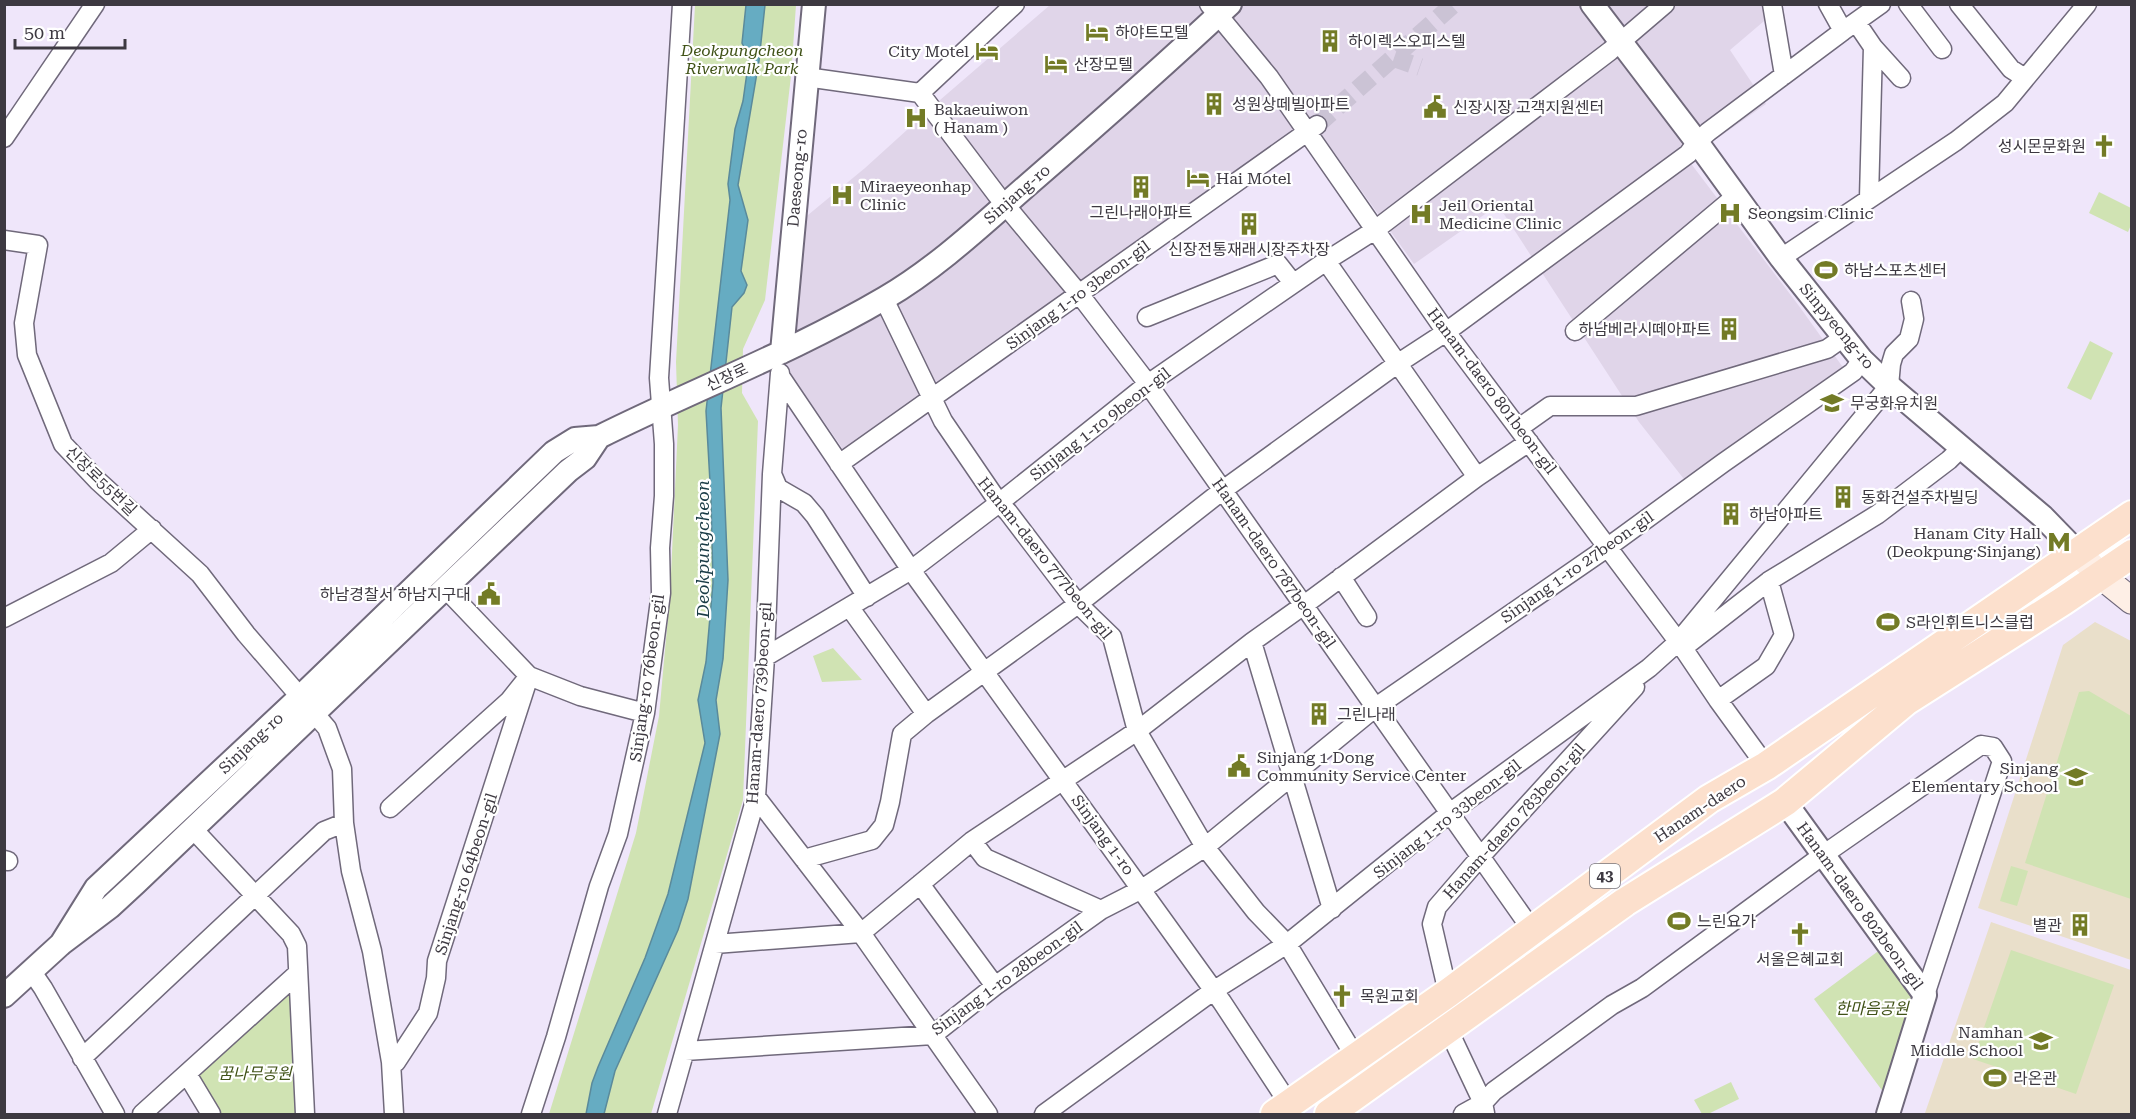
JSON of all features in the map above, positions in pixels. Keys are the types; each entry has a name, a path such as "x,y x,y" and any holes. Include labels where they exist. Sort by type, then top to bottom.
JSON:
{"main road":[{"name":"Hanam-daero","path":"1282,1109 1448,993 1709,799 1766,766 2132,515"},
{"name":"Sinpyeong-ro","path":"2078,553 2101,576 2132,601"},
{"name":"43","path":"1329,1114 1625,902 1785,802 1906,701 2132,554"}],"street":[{"path":"4,138 95,4"},
{"name":"Sinjang-ro 76beon-gil","path":"531,1114 599,886 618,834 645,713 661,593 660,548 667,405 659,378 682,4"},
{"name":"Daeseong-ro","path":"782,352 814,4"},
{"name":"Sinpyeong-ro","path":"1592,4 1697,142 1781,258 1862,360 1889,386 2043,517 2078,553"},
{"name":"Sinjang 1-ro 9beon-gil","path":"911,570 1148,384 1293,283 1375,230 1621,42 1665,4"},
{"path":"1772,4 1784,75"},
{"path":"1828,4 1873,47 1901,78"},
{"path":"804,859 872,840 884,825 902,735 926,714 1078,604 1222,490 1397,363 1446,332 1688,154 1697,142 1881,4"},
{"path":"1908,4 1942,49"},
{"path":"1959,4 2011,69 2025,78"},
{"path":"1781,258 1956,141 2005,103 2087,4"},
{"path":"806,77 920,93 1010,6"},
{"name":"Sinjang-ro","path":"782,352 884,299 945,256 1006,204 1219,8"},
{"name":"Hanam-daero 801beon-gil","path":"1219,8 1269,77 1313,129 1375,230 1446,332 1681,645 1766,766"},
{"path":"1869,198 1873,47"},
{"name":"Hanam-daero 787beon-gil","path":"920,93 997,195 1080,295 1148,384 1532,930"},
{"name":"Sinjang 1-ro 3beon-gil","path":"839,464 1313,129"},
{"path":"1575,330 1736,196"},
{"name":"신장로55번길","path":"4,240 38,245 24,323 27,355 63,444 98,481 200,574 246,634 327,728 342,769 344,823 351,871 372,951 391,1062 394,1114"},
{"path":"1326,261 1478,477"},
{"path":"1147,317 1278,264 1293,283"},
{"name":"Hanam-daero 777beon-gil","path":"884,299 943,421 960,447 999,503 1078,604 1112,637 1137,731 1205,847 1256,912 1287,944 1356,1058"},
{"path":"1681,645 1889,386 1894,354 1909,339 1914,319 1911,301"},
{"path":"715,944 861,933 972,840 1137,731 1252,642 1478,477 1524,435 1550,406 1636,406 1827,349 1844,337"},
{"name":"신장로","path":"667,405 782,352"},
{"name":"Hanam-daero 739beon-gil","path":"667,1114 756,797 765,657 772,474 782,352"},
{"name":"Sinjang 1-ro 27beon-gil","path":"1142,889 1205,847 1376,707 1608,547 1853,372 1862,360"},
{"name":"Sinjang 1-ro","path":"780,376 911,570 1213,991 1282,1109"},
{"name":"Sinjang-ro","path":"4,996 60,944 110,907 193,829 307,705 459,559 554,452 574,439 599,438 667,405"},
{"name":"Sinjang 1-ro 33beon-gil","path":"1044,1114 1213,991 1287,944 1450,812 1768,581 1878,514 1949,460 1962,447"},
{"path":"772,474 778,488 804,503 867,597"},
{"path":"4,618 111,563 152,529"},
{"name":"Sinjang-ro","path":"60,944 96,888 445,588 459,559"},
{"path":"765,657 911,570"},
{"path":"1341,577 1367,617"},
{"path":"1718,700 1766,666 1784,636 1768,581"},
{"path":"445,588 529,676 580,696 645,713"},
{"path":"850,608 926,714"},
{"path":"1252,642 1332,909"},
{"name":"Hanam-daero 783beon-gil","path":"1448,1029 1448,993 1432,924 1437,907 1641,681 1649,668"},
{"path":"390,808 508,700 529,676"},
{"name":"Sinjang-ro 64beon-gil","path":"391,1062 396,1062 428,1013 436,978 437,961 529,676"},
{"path":"1463,1114 1484,1109 1494,1091 1612,1005 1642,988 1823,855 1981,745 1993,747 2002,761 1925,996"},
{"path":"756,797 861,933 988,1114"},
{"name":"Hanam-daero 802beon-gil","path":"1785,802 1925,996 1888,1114"},
{"path":"82,1058 324,831 344,823"},
{"path":"193,829 291,934 297,946 305,1114"},
{"path":"972,840 985,858 1101,910"},
{"path":"920,884 995,986"},
{"name":"Sinjang 1-ro 28beon-gil","path":"685,1051 933,1035 995,986 1101,910 1142,889"},
{"path":"32,972 116,1114"},
{"path":"142,1114 298,973"},
{"path":"1448,1029 1484,1109"},
{"path":"187,1074 211,1114"}],"shaded area":[{"path":"1784,4 1730,50 1766,104 1689,161 1847,373 1691,488 1639,422 1498,205 1414,264 1320,133 845,452 776,353 791,229 865,168 1050,5"},
{"name":"Sinjang Elementary School","path":"2095,622 2131,641 2131,960 1978,908 2063,645"},
{"name":"Namhan Middle School","path":"1991,922 2131,970 2131,1114 1925,1113"}],"green space":[{"name":"Deokpungcheon Riverwalk Park","path":"695,5 796,5 791,76 765,300 743,349 742,393 758,421 743,800 651,1114 549,1114 636,833 659,716 670,595 678,425 676,362"},
{"path":"2099,192 2131,208 2131,225 2128,232 2089,213"},
{"path":"2090,341 2113,353 2091,400 2067,388"},
{"path":"833,648 862,680 822,682 813,656"},
{"path":"2089,691 2131,716 2131,899 2025,863 2079,692"},
{"path":"2011,866 2028,871 2017,906 2000,901"},
{"name":"한마음공원","path":"1881,949 1917,999 1887,1097 1814,999"},
{"path":"2011,950 2114,985 2076,1094 1973,1059"},
{"name":"꿈나무공원","path":"284,988 294,992 299,1114 221,1114 199,1077 201,1066"},
{"path":"1731,1082 1739,1099 1708,1114 1702,1114 1694,1100"}],"water":[{"path":"746,5 765,5 759,61 738,185 748,220 741,271 747,285 744,293 732,307 721,408 728,580 723,659 716,700 720,734 688,899 678,930 615,1071 604,1114 586,1114 592,1083 645,958 668,894 705,743 698,700 706,662 713,583 706,411 730,200 728,184 735,129 743,101 749,58 742,43"}],"tunnel":[{"path":"1317,125 1454,4"},
{"path":"1394,58 1420,67"}],"place":[{"name":"하야트모텔","path":"1097,32"},
{"name":"하이렉스오피스텔","path":"1330,41"},
{"name":"City Motel","path":"987,51"},
{"name":"산장모텔","path":"1056,64"},
{"name":"성원상떼빌아파트","path":"1214,104"},
{"name":"신장시장 고객지원센터","path":"1435,107"},
{"name":"Bakaeuiwon ( Hanam )","path":"916,118"},
{"name":"성시몬문화원","path":"2104,146"},
{"name":"Hai Motel","path":"1198,178"},
{"name":"그린나래아파트","path":"1141,187"},
{"name":"Miraeyeonhap Clinic","path":"842,195"},
{"name":"Seongsim Clinic","path":"1730,213"},
{"name":"Jeil Oriental Medicine Clinic","path":"1421,214"},
{"name":"신장전통재래시장주차장","path":"1249,224"},
{"name":"하남스포츠센터","path":"1826,270"},
{"name":"하남베라시떼아파트","path":"1729,329"},
{"name":"무궁화유치원","path":"1832,403"},
{"name":"동화건설주차빌딩","path":"1843,497"},
{"name":"하남아파트","path":"1731,514"},
{"name":"Hanam City Hall (Deokpung·Sinjang)","path":"2059,542"},
{"name":"하남경찰서 하남지구대","path":"489,594"},
{"name":"S라인휘트니스클럽","path":"1888,622"},
{"name":"그린나래","path":"1319,714"},
{"name":"Sinjang 1 Dong Community Service Center","path":"1239,766"},
{"name":"Sinjang Elementary School","path":"2076,777"},
{"name":"느린요가","path":"1679,921"},
{"name":"별관","path":"2080,925"},
{"name":"서울은혜교회","path":"1800,934"},
{"name":"목원교회","path":"1342,996"},
{"name":"Namhan Middle School","path":"2041,1041"},
{"name":"라온관","path":"1995,1078"}],"water label":[{"name":"Deokpungcheon","path":"702,549"}]}
